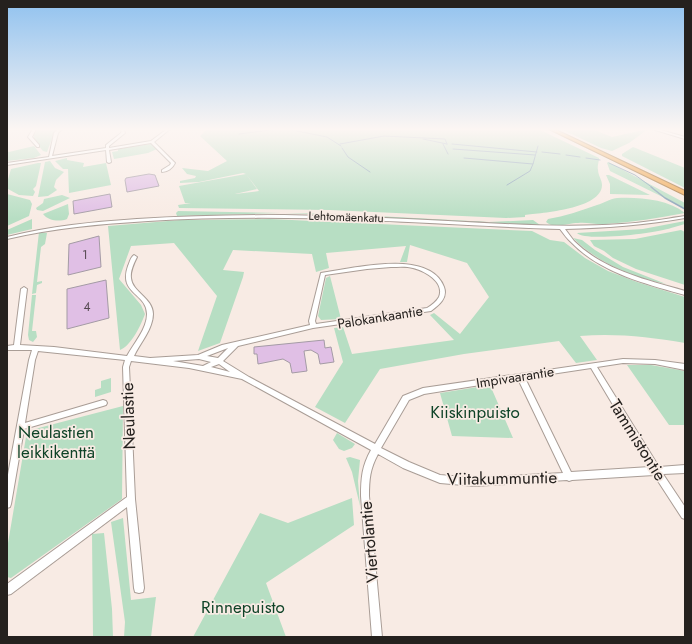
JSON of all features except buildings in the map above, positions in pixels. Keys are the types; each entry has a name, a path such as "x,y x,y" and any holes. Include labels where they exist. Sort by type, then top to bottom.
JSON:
{"highway":[{"path":"614,159 685,193"}],"street":[{"path":"7,164 42,159"},
{"path":"163,171 172,166 173,163 169,159"},
{"name":"Lehtomäenkatu","path":"7,238 73,226 154,219 236,216 344,217 562,228 618,227 685,217"},
{"path":"562,228 569,239 579,248 606,264 636,277 685,293"},
{"name":"Neulastie","path":"134,257 128,275 128,282 148,306 150,317 128,358 126,367 131,499 139,588"},
{"name":"Palokankaantie","path":"152,360 199,357 212,350 313,326 429,310 438,303 443,294 443,289 441,283 434,275 411,266 396,266 322,274 312,321 313,326"},
{"path":"16,347 24,289"},
{"path":"199,357 198,363 202,368 219,361 238,343"},
{"name":"Palokankaantie","path":"7,348 36,348 152,360 202,368"},
{"path":"7,504 33,356 36,348"},
{"name":"Viitakummuntie","path":"199,357 219,361 247,379 377,450 415,470 440,479 451,481 490,481 685,469"},
{"name":"Impivaarantie","path":"377,450 400,405 410,395 423,391 592,365 643,361 685,367"},
{"name":"Tammistontie","path":"592,365 685,515"},
{"name":"Viitakummuntie","path":"202,368 247,379"},
{"path":"520,376 569,477"},
{"path":"21,427 103,403"},
{"name":"Viertolantie","path":"377,450 366,470 365,496 377,637"},
{"path":"7,590 131,499"}],"green space":[{"path":"7,159 25,159 7,161"},
{"path":"67,159 84,163 83,167 106,163 111,185 69,193 68,169 63,169 55,161"},
{"path":"225,159 599,159 598,168 602,185 599,193 592,200 582,205 556,211 525,215 525,217 506,218 330,210 179,208 178,205 191,203 185,203 179,186 246,174 243,173 199,182 180,183 180,181 195,178 196,176 187,174 182,168 208,171 227,161","holes":["246,174 259,191 235,194 257,189"]},
{"path":"628,159 663,159 685,168 685,188"},
{"path":"50,161 55,168 64,172 56,180 54,187 57,190 48,196 38,197 45,162"},
{"path":"608,162 685,203 685,208 610,171"},
{"path":"41,163 36,186 33,189 35,192 33,196 19,195 8,189 7,183 11,169"},
{"path":"606,175 609,175 650,195 610,194 610,184"},
{"path":"7,194 30,200 32,204 29,216 7,226"},
{"path":"62,195 70,198 43,211 37,210 36,208 43,203 44,199"},
{"path":"617,198 652,200 678,208 685,213 646,220 606,224 581,223 553,225 546,222 548,219 572,213"},
{"path":"68,204 69,214 67,219 54,220 43,214"},
{"path":"178,211 281,213 177,216 176,213"},
{"path":"285,213 339,214 489,222 533,220 540,225"},
{"path":"32,219 32,229 7,235 7,230"},
{"path":"270,219 532,231 550,240 564,242 585,258 608,271 685,297 685,343 632,336 580,336 597,360 576,363 559,341 464,354 380,369 345,423 315,407 343,362 334,328 343,327 352,354 454,340 430,315 434,313 460,334 489,297 467,263 410,245 407,262 400,262 406,246 326,253 329,268 316,272 312,254 233,250 223,270 244,272 243,277 220,343 198,351 217,296 174,243 131,246 119,279 141,305 145,314 132,340 120,350 108,226 180,220"},
{"path":"685,221 685,224 664,230 622,236 593,237 583,236 577,233 643,229"},
{"path":"681,230 685,232 685,285 636,269 613,258 594,246 590,240 635,239"},
{"path":"39,232 47,233 45,244 41,247 37,282 42,281 42,283 37,285 36,293 32,294"},
{"path":"573,238 582,240 595,250 623,267 666,284 641,278 616,268 604,262 582,247"},
{"path":"330,276 341,319 321,320 318,316 326,278"},
{"path":"32,295 36,295 32,331 36,331 37,337 33,342 29,340 28,335"},
{"path":"627,365 651,365 685,371 685,425 669,425"},
{"path":"111,378 111,392 95,397 95,390 101,388 101,381"},
{"name":"Kiiskinpuisto","path":"490,385 513,438 452,436 440,393"},
{"name":"Neulastien leikkikenttä","path":"123,406 122,499 11,578 7,577 7,549 27,431"},
{"path":"337,433 355,444 352,448 344,451 339,449 333,440"},
{"path":"350,457 360,460 358,481 360,506 352,472 346,458"},
{"name":"Rinnepuisto","path":"352,498 354,525 266,583 286,637 193,637 260,513 288,523"},
{"path":"123,518 131,600 156,597 151,637 124,637 125,622 111,522"},
{"path":"104,533 112,609 113,637 93,637 92,534"}],"waterway":[{"path":"351,159 370,172"},
{"path":"476,159 533,164"},
{"path":"533,164 534,159"},
{"path":"593,159 600,160"},
{"path":"609,163 635,175 653,188"},
{"path":"507,185 530,171 533,164"},
{"path":"651,187 665,198 685,209"}]}
